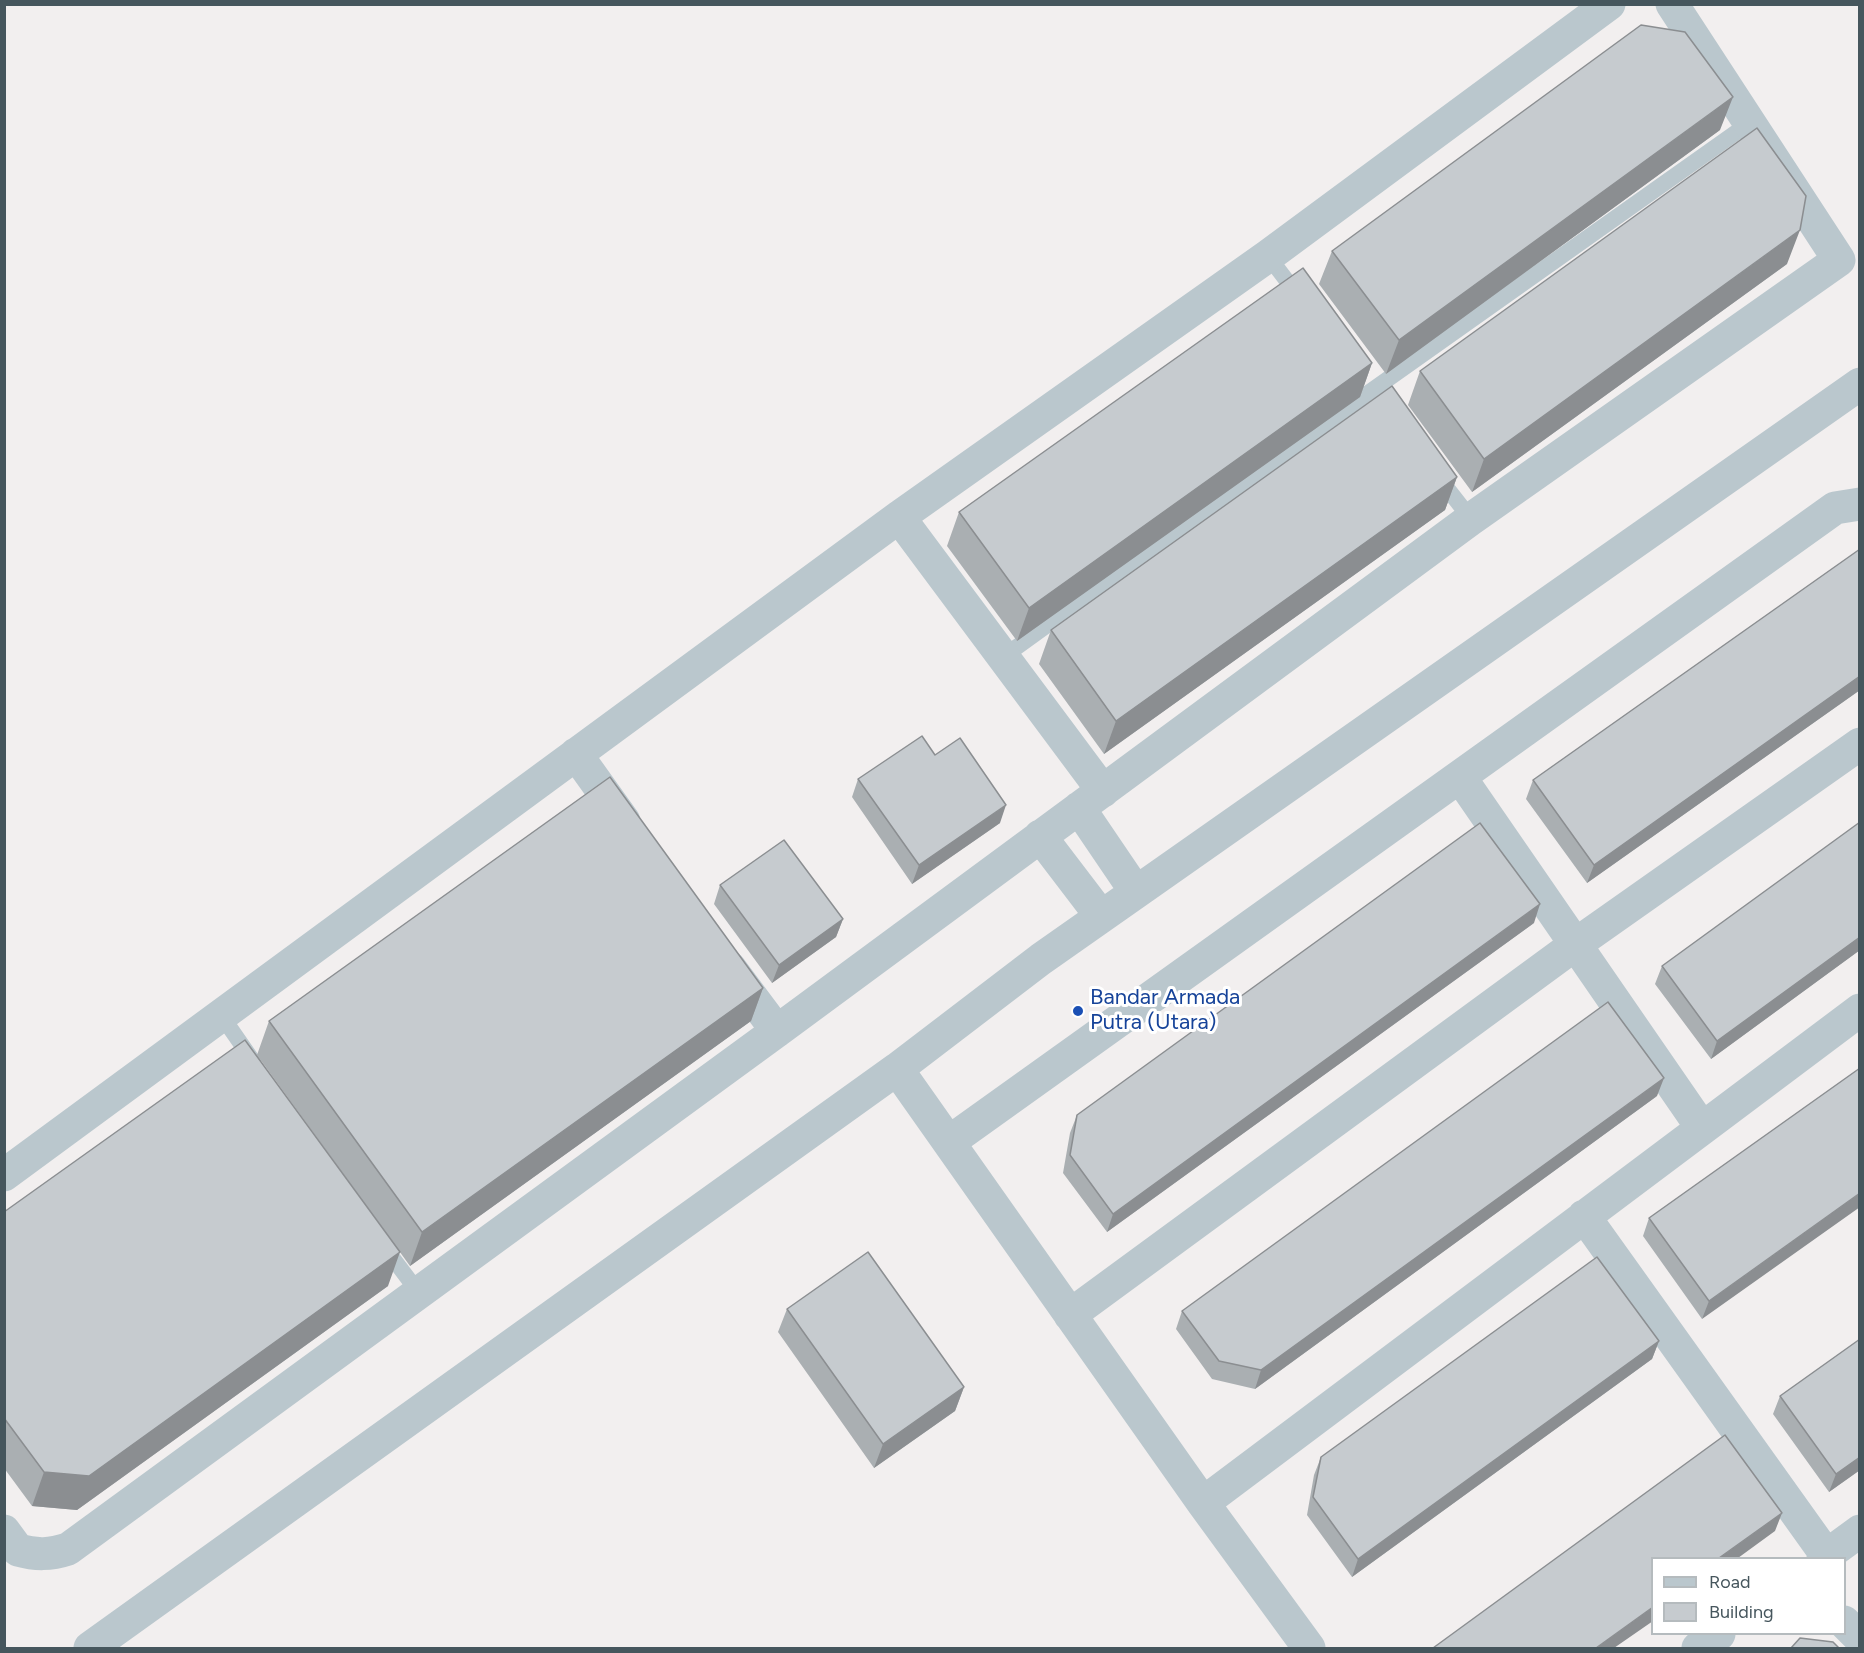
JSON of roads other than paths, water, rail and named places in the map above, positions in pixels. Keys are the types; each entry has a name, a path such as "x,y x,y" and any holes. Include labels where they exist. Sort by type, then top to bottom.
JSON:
{"street":[{"path":"4,1175 899,517 1268,256 1609,4"},
{"path":"4,1531 18,1550 33,1554 51,1554 68,1549 777,1031 1471,519 1839,260 1748,124 1672,4"},
{"path":"90,1648 897,1070 1041,959 1101,916 1860,384"},
{"path":"949,1142 1835,508 1860,504"},
{"path":"899,517 1003,657 1091,799 1136,892"},
{"path":"1070,1315 1576,944 1860,744"},
{"path":"576,754 644,849"},
{"path":"1460,777 1702,1128"},
{"path":"1040,837 1101,916"},
{"path":"713,945 777,1031"},
{"path":"1203,1503 1860,1010"},
{"path":"897,1070 1203,1503 1309,1648"},
{"path":"1584,1216 1825,1557 1860,1531"},
{"path":"1846,1624 1860,1638"},
{"path":"1698,1648 1718,1635"}],"lane":[{"path":"1003,657 1371,391 1748,124"},
{"path":"1268,256 1309,310"},
{"path":"1428,464 1471,519"},
{"path":"221,1015 261,1073"},
{"path":"369,1227 419,1293"}],"place":[{"name":"Bandar Armada Putra (Utara)","path":"1078,1011"}]}
